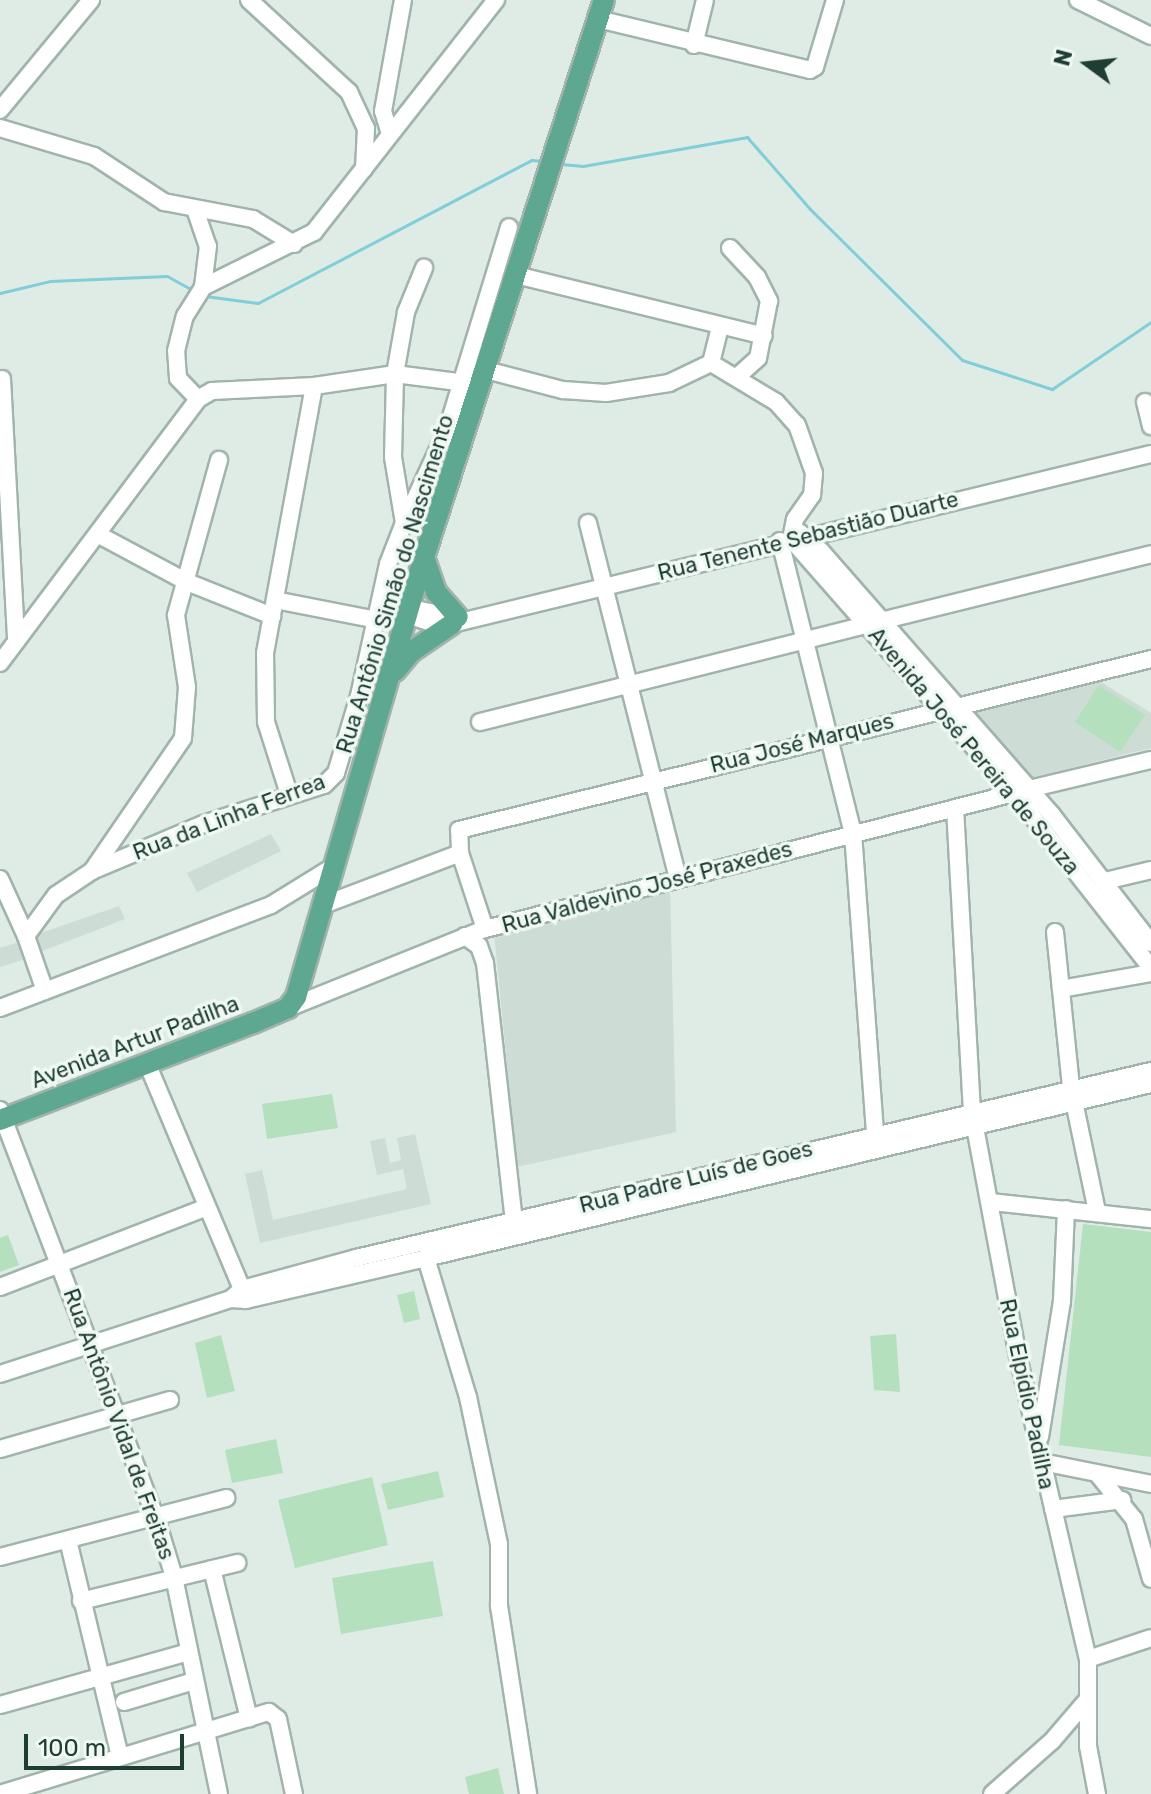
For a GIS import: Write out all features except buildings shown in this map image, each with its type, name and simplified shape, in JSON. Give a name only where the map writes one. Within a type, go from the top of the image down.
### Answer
[{"type":"main road","name":"Rua Antônio Simão do Nascimento","points":[[288,1008],[301,987],[326,904],[477,379],[516,275],[601,10]]},
{"type":"main road","points":[[390,678],[411,652],[459,620],[436,592],[424,557]]},
{"type":"main road","name":"Avenida Artur Padilha","points":[[1,1116],[288,1008]]},
{"type":"street","points":[[0,110],[91,0]]},
{"type":"street","points":[[249,0],[349,92],[366,128],[364,169]]},
{"type":"street","points":[[390,134],[383,111],[403,0]]},
{"type":"street","points":[[203,287],[314,232],[496,0]]},
{"type":"street","points":[[694,45],[705,0]]},
{"type":"street","points":[[601,10],[694,45],[810,70],[815,67],[835,0]]},
{"type":"street","points":[[1078,0],[1149,30]]},
{"type":"street","points":[[0,128],[94,156],[146,194],[196,212],[253,219],[294,244]]},
{"type":"street","points":[[196,212],[208,246],[203,287],[185,316],[176,351],[178,378],[205,395],[314,386],[395,374],[606,393],[669,383],[711,363]]},
{"type":"street","name":"Rua da Linha Ferrea","points":[[26,936],[56,895],[92,871],[289,794],[324,785],[336,773],[377,620],[388,564],[404,523],[477,379],[509,227]]},
{"type":"street","points":[[730,248],[764,289],[769,301],[764,336],[755,364],[737,377]]},
{"type":"street","points":[[404,523],[393,457],[395,374],[406,312],[424,268]]},
{"type":"street","points":[[516,275],[764,336]]},
{"type":"street","points":[[711,363],[720,326]]},
{"type":"street","points":[[711,363],[776,402],[805,442],[815,484],[792,536],[803,639],[853,833],[876,1142]]},
{"type":"street","points":[[2,379],[16,641]]},
{"type":"street","points":[[289,794],[265,712],[265,653],[314,386]]},
{"type":"street","points":[[0,663],[205,395]]},
{"type":"street","points":[[1145,402],[1151,426]]},
{"type":"street","name":"Rua Tenente Sebastião Duarte","points":[[407,615],[437,625],[606,587],[792,536],[1151,454]]},
{"type":"street","points":[[92,871],[183,738],[186,664],[176,622],[219,460]]},
{"type":"street","points":[[588,523],[678,878]]},
{"type":"street","points":[[99,535],[187,582],[273,608],[377,620]]},
{"type":"street","name":"Avenida José Pereira de Souza","points":[[792,536],[1105,881],[1151,943]]},
{"type":"street","points":[[480,722],[1151,554]]},
{"type":"street","points":[[14,602],[40,607]]},
{"type":"street","name":"Rua José Marques","points":[[460,853],[456,834],[651,779],[1151,659]]},
{"type":"street","name":"Rua Valdevino José Praxedes","points":[[288,1008],[485,929],[853,833],[1151,760]]},
{"type":"street","name":"Avenida José Pereira de Souza","points":[[1021,791],[1151,971]]},
{"type":"street","name":"Rua Elpídio Padilha","points":[[955,808],[974,1119],[1040,1454],[1088,1659],[1088,1746],[1097,1794]]},
{"type":"street","points":[[326,904],[460,853],[485,929]]},
{"type":"street","points":[[0,1008],[271,905],[337,864]]},
{"type":"street","points":[[1105,881],[1151,870]]},
{"type":"street","points":[[0,879],[26,936],[45,991]]},
{"type":"street","points":[[1055,932],[1071,1087],[1097,1211]]},
{"type":"street","points":[[465,936],[479,946],[485,963],[514,1229]]},
{"type":"street","points":[[1061,989],[1151,971]]},
{"type":"street","points":[[147,1063],[240,1296]]},
{"type":"street","name":"Rua Padre Luís de Goes","points":[[974,1119],[1071,1087],[1151,1071]]},
{"type":"street","name":"Rua Padre Luís de Goes","points":[[0,1374],[89,1341],[240,1296],[974,1119],[1076,1104],[1151,1084]]},
{"type":"street","name":"Rua Antônio Vidal de Freitas","points":[[1,1116],[61,1264],[156,1518],[174,1577],[219,1794]]},
{"type":"street","points":[[991,1202],[1151,1219]]},
{"type":"street","points":[[0,1287],[205,1208]]},
{"type":"street","points":[[1066,1209],[1062,1301],[1040,1454],[1099,1476],[1151,1484]]},
{"type":"street","name":"Rua Padre Luís de Goes","points":[[240,1296],[426,1258],[514,1229]]},
{"type":"street","points":[[426,1258],[468,1397],[499,1544],[499,1606],[528,1794]]},
{"type":"street","points":[[0,1449],[170,1400]]},
{"type":"street","points":[[1099,1476],[1122,1500],[1134,1519],[1151,1579]]},
{"type":"street","points":[[0,1557],[226,1498]]},
{"type":"street","points":[[1053,1509],[1122,1500]]},
{"type":"street","points":[[68,1540],[98,1675],[120,1756]]},
{"type":"street","points":[[81,1601],[237,1563]]},
{"type":"street","points":[[212,1569],[249,1718]]},
{"type":"street","points":[[1088,1659],[1151,1638]]},
{"type":"street","points":[[0,1705],[98,1675],[189,1652]]},
{"type":"street","points":[[124,1702],[194,1681]]},
{"type":"street","points":[[992,1794],[1052,1741],[1088,1699]]},
{"type":"street","points":[[0,1794],[269,1712],[278,1719],[294,1794]]},
{"type":"shaded area","points":[[1101,682],[1151,713],[1151,748],[1031,778],[971,712]]},
{"type":"shaded area","points":[[271,834],[281,851],[197,892],[187,873]]},
{"type":"shaded area","points":[[670,888],[676,1132],[517,1167],[494,932]]},
{"type":"shaded area","points":[[119,906],[125,919],[40,952],[35,935]]},
{"type":"shaded area","points":[[19,942],[25,959],[0,967],[0,948]]},
{"type":"shaded area","points":[[415,1134],[431,1204],[260,1243],[245,1174],[262,1170],[273,1220],[407,1189],[403,1169],[377,1175],[370,1141],[385,1138],[390,1163],[401,1160],[397,1138]]},
{"type":"green space","points":[[1099,685],[1145,715],[1120,752],[1075,722]]},
{"type":"green space","points":[[332,1094],[338,1128],[267,1139],[262,1104]]},
{"type":"green space","points":[[1083,1224],[1151,1232],[1151,1457],[1059,1445]]},
{"type":"green space","points":[[8,1235],[19,1265],[0,1272],[0,1238]]},
{"type":"green space","points":[[414,1291],[420,1319],[404,1323],[397,1295]]},
{"type":"green space","points":[[896,1334],[900,1392],[874,1390],[870,1336]]},
{"type":"green space","points":[[221,1335],[235,1391],[207,1398],[195,1343]]},
{"type":"green space","points":[[276,1439],[283,1473],[232,1483],[225,1450]]},
{"type":"green space","points":[[438,1471],[444,1497],[388,1510],[381,1484]]},
{"type":"green space","points":[[372,1477],[388,1545],[295,1568],[278,1500]]},
{"type":"green space","points":[[433,1561],[443,1616],[341,1634],[332,1578]]},
{"type":"green space","points":[[498,1768],[504,1794],[469,1794],[465,1777]]},
{"type":"waterway","points":[[561,164],[583,166],[747,137],[810,209],[962,360],[1052,389],[1151,322]]},
{"type":"waterway","points":[[205,296],[258,303],[532,160],[542,161]]},
{"type":"waterway","points":[[0,293],[50,281],[167,276],[192,290]]}]
